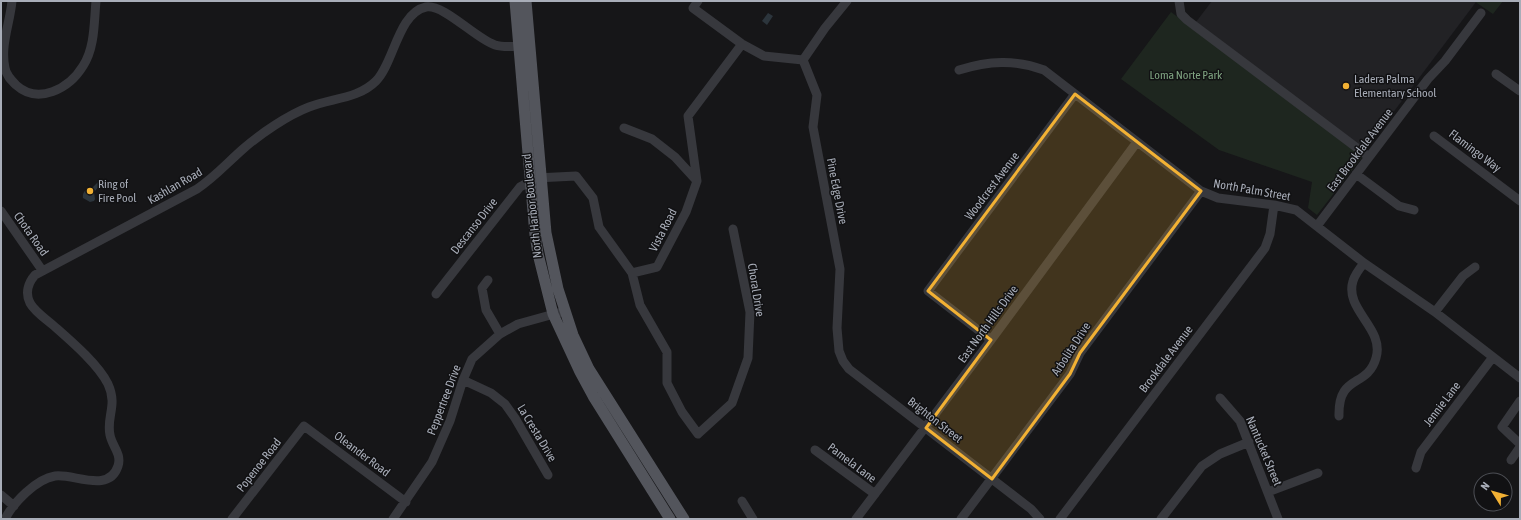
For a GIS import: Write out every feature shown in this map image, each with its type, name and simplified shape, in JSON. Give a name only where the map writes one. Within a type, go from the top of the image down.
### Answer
[{"type":"main road","name":"North Harbor Boulevard","points":[[515,1],[518,46],[536,179],[549,254],[565,311],[573,335],[600,388],[655,471],[684,519]]},
{"type":"main road","name":"North Harbor Boulevard","points":[[526,1],[530,46],[538,254],[553,314],[592,396],[670,519]]},
{"type":"street","points":[[12,1],[4,52],[6,73],[20,89],[30,93],[41,94],[53,92],[62,87],[79,72],[83,66],[91,49],[96,1]]},
{"type":"street","points":[[698,1],[693,8],[742,44],[764,56],[803,60],[825,28],[847,1]]},
{"type":"street","points":[[1179,1],[1181,14],[1187,20],[1369,157]]},
{"type":"street","name":"Kashlan Road","points":[[5,519],[14,506],[36,486],[49,478],[58,476],[86,481],[102,480],[114,472],[119,461],[117,451],[110,435],[109,425],[113,405],[108,384],[97,368],[69,339],[36,311],[30,304],[28,295],[29,285],[35,275],[197,189],[220,172],[247,145],[297,112],[316,104],[350,96],[370,86],[378,80],[385,70],[396,43],[408,22],[413,15],[422,9],[431,7],[440,10],[491,43],[501,46],[530,46]]},
{"type":"street","name":"East Brookdale Avenue","points":[[1317,226],[1428,79],[1445,61],[1481,13]]},
{"type":"street","name":"Vista Road","points":[[632,273],[657,267],[686,212],[697,181],[688,116],[742,44]]},
{"type":"street","name":"Pine Edge Drive","points":[[803,60],[817,94],[813,127],[840,269],[838,328]]},
{"type":"street","name":"North Palm Street","points":[[959,70],[972,66],[1001,62],[1020,64],[1044,70],[1201,192],[1218,198],[1274,205],[1296,210],[1364,263],[1435,312],[1520,378]]},
{"type":"street","points":[[1496,74],[1520,91]]},
{"type":"street","name":"Woodcrest Avenue","points":[[991,340],[928,292],[1075,94]]},
{"type":"street","points":[[624,128],[652,139],[675,157],[697,181]]},
{"type":"street","name":"Flamingo Way","points":[[1434,136],[1520,201]]},
{"type":"street","name":"East North Hills Drive","points":[[856,519],[926,428],[1137,142]]},
{"type":"street","points":[[1356,174],[1399,206],[1414,210]]},
{"type":"street","points":[[536,179],[576,176],[593,198],[599,227],[632,273]]},
{"type":"street","name":"Descanso Drive","points":[[436,294],[520,187],[536,179]]},
{"type":"street","name":"Arbolita Drive","points":[[961,519],[1070,374],[1080,353],[1201,192]]},
{"type":"street","name":"Brookdale Avenue","points":[[1060,519],[1265,248],[1270,234],[1274,205]]},
{"type":"street","name":"Chota Road","points":[[1,211],[42,270]]},
{"type":"street","name":"Choral Drive","points":[[632,273],[640,305],[667,352],[667,383],[682,412],[698,434],[732,403],[748,358],[750,312],[733,229]]},
{"type":"street","points":[[1339,416],[1339,404],[1345,388],[1364,377],[1372,368],[1377,357],[1378,348],[1376,336],[1361,314],[1352,292],[1353,281],[1364,263]]},
{"type":"street","points":[[1435,312],[1463,276],[1475,267]]},
{"type":"street","points":[[488,280],[482,288],[486,310],[500,334]]},
{"type":"street","name":"Peppertree Drive","points":[[393,519],[432,462],[450,421],[463,380],[472,359],[500,334],[518,324],[565,311]]},
{"type":"street","name":"Brighton Street","points":[[838,328],[839,351],[843,361],[849,369],[992,479],[1040,519]]},
{"type":"street","name":"Jennie Lane","points":[[1416,468],[1421,452],[1493,357]]},
{"type":"street","name":"La Cresta Drive","points":[[463,380],[490,393],[505,404],[515,418],[548,476]]},
{"type":"street","name":"Nantucket Street","points":[[1220,398],[1240,421],[1278,519]]},
{"type":"street","points":[[1511,460],[1520,446],[1502,427],[1520,401]]},
{"type":"street","name":"Oleander Road","points":[[304,426],[406,502]]},
{"type":"street","name":"Popenoe Road","points":[[232,519],[304,426]]},
{"type":"street","points":[[1161,519],[1202,466],[1220,454],[1249,442]]},
{"type":"street","name":"Pamela Lane","points":[[815,450],[875,494]]},
{"type":"street","points":[[1268,492],[1318,473]]},
{"type":"street","points":[[1,495],[14,506]]},
{"type":"street","points":[[742,501],[753,519]]},
{"type":"highlighted area","points":[[1075,94],[1201,191],[1080,353],[1070,374],[992,479],[926,428],[991,340],[928,291]]},
{"type":"shaded area","name":"Ladera Palma Elementary School","points":[[1212,1],[1476,2],[1365,150],[1196,22]]},
{"type":"shaded area","points":[[768,13],[773,16],[767,25],[762,21]]},
{"type":"shaded area","name":"Ring of Fire Pool","points":[[100,180],[102,183],[94,192],[94,201],[90,202],[83,198],[85,191],[91,189]]},
{"type":"green space","points":[[1474,1],[1503,1],[1493,14]]},
{"type":"green space","name":"Loma Norte Park","points":[[1171,12],[1363,156],[1317,215],[1308,208],[1312,182],[1219,150],[1121,79]]},
{"type":"place","name":"Ladera Palma Elementary School","points":[[1346,86]]},
{"type":"place","name":"Ring of Fire Pool","points":[[90,191]]}]
